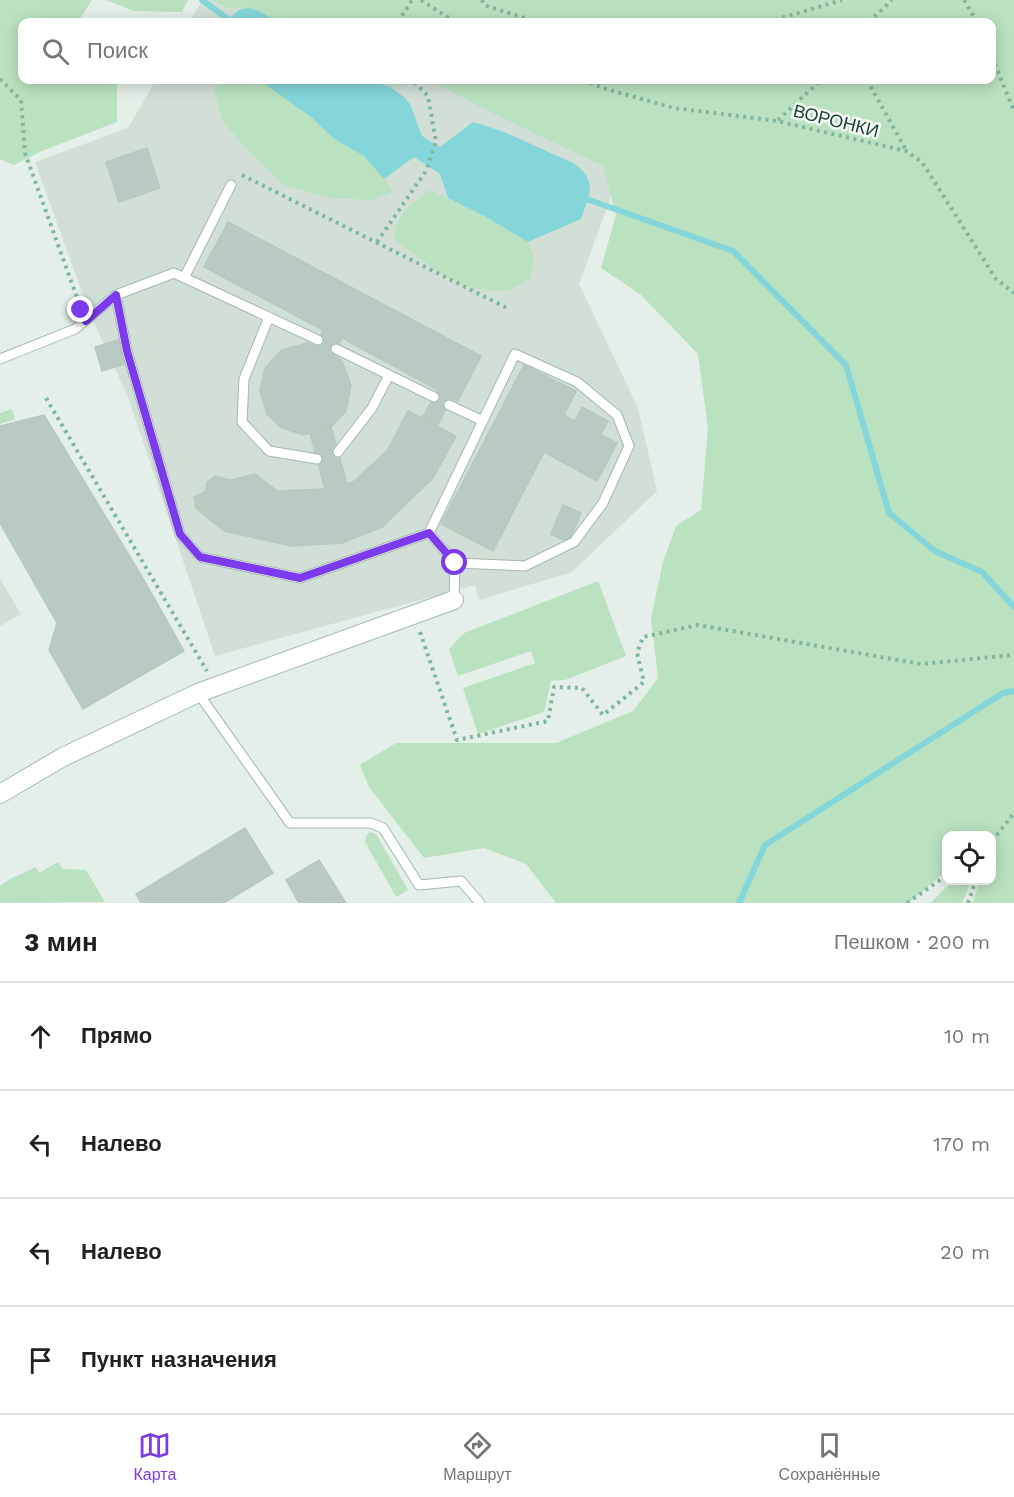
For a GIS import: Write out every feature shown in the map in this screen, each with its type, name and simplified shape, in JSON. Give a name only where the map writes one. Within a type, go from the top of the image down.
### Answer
[{"type":"street","points":[[0,794],[63,757],[198,693],[454,600]]},
{"type":"lane","points":[[184,278],[231,185]]},
{"type":"lane","points":[[0,359],[75,329],[116,295],[174,273],[318,340]]},
{"type":"lane","points":[[116,295],[127,351],[180,534],[200,557],[300,578],[429,533],[515,354],[577,382],[617,415],[629,446],[603,503],[574,542],[525,566],[455,563]]},
{"type":"lane","points":[[269,317],[244,379],[242,422],[269,451],[316,459]]},
{"type":"lane","points":[[336,350],[434,397]]},
{"type":"lane","points":[[338,452],[372,408],[389,375]]},
{"type":"lane","points":[[449,405],[483,421]]},
{"type":"lane","points":[[429,533],[455,563],[454,600]]},
{"type":"lane","points":[[198,693],[290,824],[370,823],[376,825],[382,828],[419,885],[461,881],[480,903]]},
{"type":"path","points":[[401,18],[412,0]]},
{"type":"path","points":[[421,0],[449,18]]},
{"type":"path","points":[[482,0],[484,5],[525,18]]},
{"type":"path","points":[[781,18],[842,0]]},
{"type":"path","points":[[872,18],[892,0]]},
{"type":"path","points":[[964,0],[975,18]]},
{"type":"path","points":[[996,67],[1014,111]]},
{"type":"path","points":[[0,79],[21,100],[25,153],[86,321]]},
{"type":"path","points":[[377,242],[426,171],[436,142],[428,96],[416,84]]},
{"type":"path","name":"ВОРОНКИ","points":[[593,84],[674,108],[777,121],[906,151],[922,162],[996,279],[1014,293]]},
{"type":"path","points":[[777,121],[817,84]]},
{"type":"path","points":[[869,84],[906,151]]},
{"type":"path","points":[[231,185],[236,172],[507,308]]},
{"type":"path","points":[[46,398],[216,686]]},
{"type":"path","points":[[414,614],[457,740],[548,722],[554,687],[582,688],[603,715],[644,682],[637,653],[643,638],[698,625],[921,664],[1014,655]]},
{"type":"path","points":[[996,836],[1014,813]]},
{"type":"path","points":[[907,903],[942,879]]},
{"type":"path","points":[[968,903],[974,885]]},
{"type":"shaded area","points":[[203,0],[271,0],[300,18],[192,18]]},
{"type":"shaded area","points":[[154,84],[464,84],[625,159],[579,284],[638,408],[657,491],[572,572],[479,600],[475,585],[215,656],[128,397],[89,312],[35,162],[128,128]]},
{"type":"shaded area","points":[[0,579],[21,614],[0,626]]},
{"type":"green space","points":[[0,0],[92,0],[81,18],[18,18],[18,84],[117,84],[117,122],[42,151],[14,165],[0,159]]},
{"type":"green space","points":[[106,0],[188,0],[182,12],[134,11]]},
{"type":"green space","points":[[212,0],[1014,0],[1014,903],[972,903],[979,885],[996,885],[996,831],[942,831],[942,874],[909,903],[556,903],[526,864],[484,848],[424,858],[369,787],[360,765],[396,743],[556,743],[633,711],[658,678],[651,618],[663,562],[676,526],[701,510],[708,428],[698,354],[641,295],[601,268],[616,215],[603,166],[478,106],[448,89],[430,84],[996,84],[996,18],[271,18],[249,8],[225,7]]},
{"type":"green space","points":[[219,84],[265,84],[311,117],[334,139],[364,156],[393,192],[372,200],[330,198],[284,185],[242,145],[222,119],[214,90]]},
{"type":"green space","points":[[382,84],[410,84],[390,87]]},
{"type":"green space","points":[[430,190],[486,217],[528,242],[534,258],[531,278],[506,290],[490,291],[475,288],[446,276],[394,239],[397,224],[405,211]]},
{"type":"green space","points":[[12,409],[15,419],[0,424],[0,413]]},
{"type":"green space","points":[[598,581],[626,656],[565,680],[551,681],[544,712],[478,734],[463,688],[535,663],[531,651],[458,676],[449,649],[464,633]]},
{"type":"green space","points":[[370,832],[376,834],[408,890],[396,897],[365,842]]},
{"type":"green space","points":[[58,862],[63,869],[86,870],[105,902],[0,903],[0,886],[36,867],[39,873]]},
{"type":"green space","points":[[949,885],[969,885],[962,903],[930,903]]},
{"type":"water","points":[[249,8],[271,18],[230,18],[240,9]]},
{"type":"water","points":[[265,84],[382,84],[404,97],[411,106],[422,136],[440,147],[473,122],[502,131],[573,163],[589,182],[589,195],[581,219],[528,242],[448,198],[440,174],[414,157],[384,179],[364,156],[334,139],[311,117]]},
{"type":"building","points":[[147,148],[160,188],[119,202],[106,162]]},
{"type":"building","points":[[228,222],[481,356],[458,401],[452,398],[437,426],[422,418],[438,390],[342,338],[334,355],[342,361],[351,385],[346,411],[331,427],[303,435],[280,427],[267,414],[260,391],[265,368],[282,350],[307,343],[316,346],[323,330],[204,267]]},
{"type":"building","points":[[118,340],[125,364],[102,371],[95,347]]},
{"type":"building","points":[[524,365],[576,391],[564,415],[575,421],[582,407],[608,421],[601,435],[617,443],[597,481],[544,452],[493,551],[441,524]]},
{"type":"building","points":[[408,411],[456,436],[433,478],[382,527],[342,543],[292,546],[224,531],[196,508],[194,497],[205,492],[207,482],[216,476],[230,480],[255,474],[277,491],[325,489],[310,433],[331,427],[347,484],[353,482],[387,451]]},
{"type":"building","points":[[44,415],[184,651],[83,709],[49,650],[57,623],[0,523],[0,426]]},
{"type":"building","points":[[563,505],[581,513],[569,542],[551,534]]},
{"type":"building","points":[[245,828],[273,873],[224,903],[141,903],[136,894]]},
{"type":"building","points":[[319,860],[346,903],[299,903],[286,880]]},
{"type":"waterway","points":[[202,0],[227,18]]},
{"type":"waterway","points":[[581,197],[733,251],[846,365],[889,513],[935,551],[982,572],[1014,607]]},
{"type":"waterway","points":[[739,903],[765,845],[1003,693],[1014,691]]},
{"type":"route","points":[[81,310],[86,321],[116,295],[127,351],[180,534],[200,557],[300,578],[429,533],[455,563]]}]
